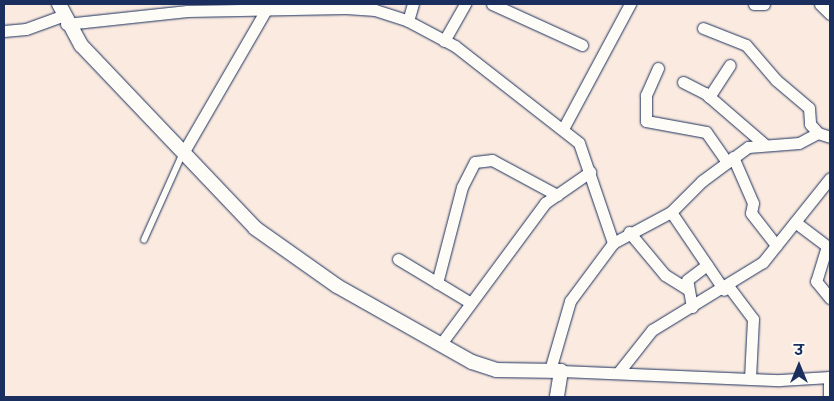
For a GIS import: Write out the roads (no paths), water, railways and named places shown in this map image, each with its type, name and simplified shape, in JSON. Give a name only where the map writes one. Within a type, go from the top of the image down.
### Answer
[{"type":"street","points":[[408,21],[413,4]]},
{"type":"street","points":[[444,41],[465,4]]},
{"type":"street","points":[[492,4],[582,45]]},
{"type":"street","points":[[564,127],[630,4]]},
{"type":"street","points":[[754,4],[764,4]]},
{"type":"street","points":[[820,4],[830,14]]},
{"type":"street","points":[[4,31],[26,29],[62,14],[186,7],[266,10],[346,6],[375,10],[408,21],[444,41],[564,127],[584,149],[613,242]]},
{"type":"street","points":[[182,153],[266,10]]},
{"type":"street","points":[[62,14],[182,153],[255,228],[337,286],[440,345],[488,368],[750,379],[830,377],[829,397]]},
{"type":"street","points":[[702,28],[746,45],[776,80],[809,108],[810,124],[818,133],[830,137]]},
{"type":"street","points":[[709,97],[730,65]]},
{"type":"street","points":[[658,68],[646,95],[646,121],[706,132],[730,159],[753,203],[751,214],[776,245]]},
{"type":"street","points":[[683,82],[709,97],[764,144]]},
{"type":"street","points":[[557,397],[555,370],[570,301],[613,242],[629,232],[671,212],[730,159],[764,144],[799,143],[818,133]]},
{"type":"street","points":[[437,282],[462,187],[475,162],[492,160],[557,195]]},
{"type":"street","points":[[440,345],[546,203],[590,172]]},
{"type":"street","points":[[618,373],[640,340],[726,288],[763,262],[830,178]]},
{"type":"street","points":[[671,212],[706,265],[753,319],[750,379]]},
{"type":"street","points":[[795,222],[829,245],[816,281],[830,298]]},
{"type":"street","points":[[629,232],[665,275],[687,289]]},
{"type":"street","points":[[398,259],[471,303]]},
{"type":"street","points":[[692,307],[687,289],[691,274],[706,265]]},
{"type":"lane","points":[[144,240],[182,153]]}]
